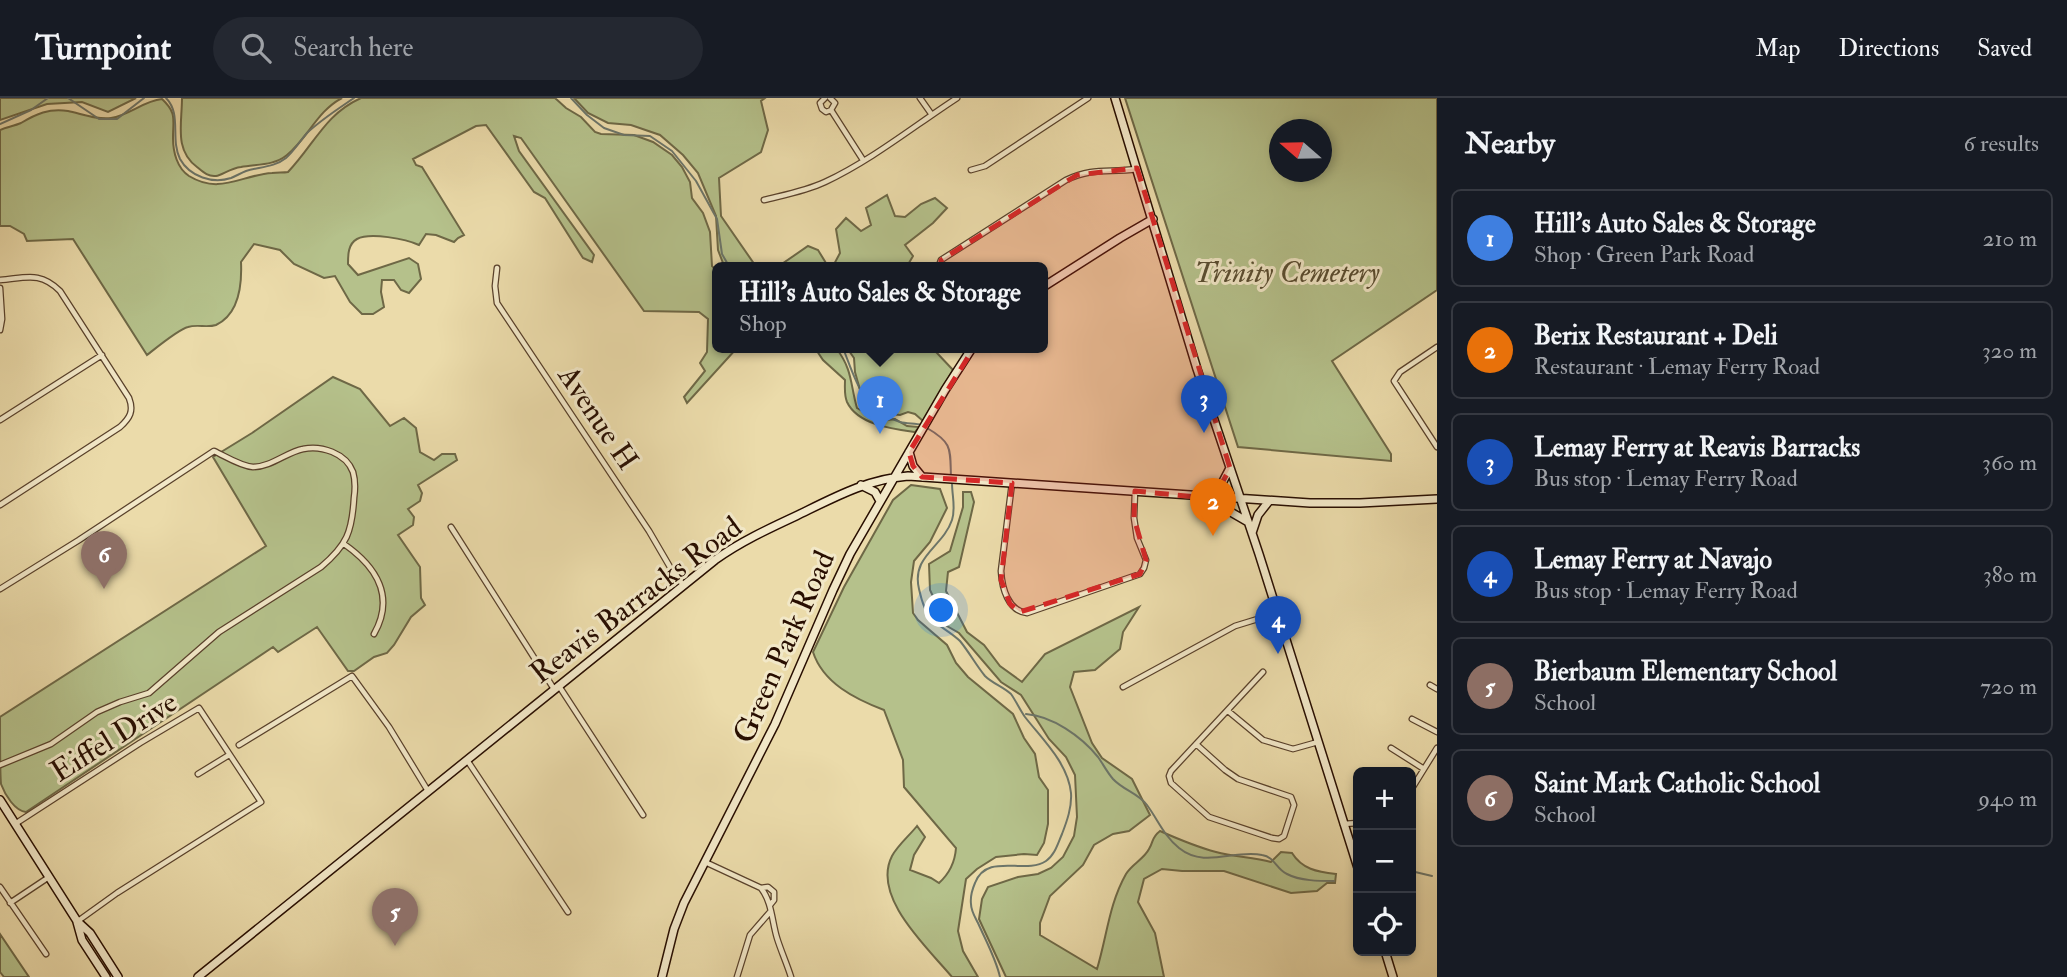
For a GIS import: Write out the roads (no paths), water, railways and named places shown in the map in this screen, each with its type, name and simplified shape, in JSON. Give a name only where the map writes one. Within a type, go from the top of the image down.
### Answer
[{"type":"main road","points":[[1115,98],[1197,369],[1353,853]]},
{"type":"main road","points":[[1048,284],[1153,219]]},
{"type":"main road","name":"Green Park Road","points":[[662,977],[679,915],[783,708],[841,571],[927,420],[969,353]]},
{"type":"main road","points":[[909,452],[913,466],[924,477]]},
{"type":"main road","points":[[1230,468],[1219,489],[1206,498],[1248,523]]},
{"type":"main road","name":"Reavis Barracks Road","points":[[197,977],[715,561],[740,544],[861,485],[895,477],[924,477],[1241,500],[1333,503],[1437,499]]},
{"type":"main road","points":[[861,485],[875,492],[880,502]]},
{"type":"main road","points":[[1252,534],[1258,514],[1269,501]]},
{"type":"main road","points":[[0,800],[77,921],[90,933],[118,977]]},
{"type":"main road","points":[[77,921],[82,940],[106,977]]},
{"type":"main road","points":[[1387,956],[1393,977]]},
{"type":"street","points":[[825,98],[820,103],[826,112],[831,110],[835,103],[830,98]]},
{"type":"street","points":[[920,98],[932,115]]},
{"type":"street","points":[[764,200],[801,191],[826,181],[957,98]]},
{"type":"street","points":[[971,170],[985,166],[1088,98]]},
{"type":"street","points":[[831,110],[863,160]]},
{"type":"street","points":[[940,262],[1077,174],[1097,170],[1137,169]]},
{"type":"street","name":"Avenue H","points":[[497,268],[497,303],[683,586]]},
{"type":"street","points":[[0,279],[39,277],[48,280],[60,291],[132,404],[131,414],[120,427],[0,505]]},
{"type":"street","points":[[0,288],[0,330]]},
{"type":"street","points":[[1437,347],[1400,372],[1394,381],[1437,447]]},
{"type":"street","points":[[0,420],[102,355]]},
{"type":"street","points":[[0,589],[214,451],[254,467],[276,461],[302,449],[322,447],[341,457],[352,471],[355,494],[352,520],[344,544],[321,568],[219,632],[149,693],[97,712],[51,744],[0,765]]},
{"type":"street","points":[[1013,483],[1001,580],[1010,604],[1020,612],[1027,612],[1140,573],[1146,560],[1137,538],[1134,518],[1135,491]]},
{"type":"street","points":[[451,527],[643,815]]},
{"type":"street","points":[[344,544],[358,553],[382,589],[382,621],[374,634]]},
{"type":"street","points":[[1123,687],[1235,626],[1277,613]]},
{"type":"street","points":[[1196,744],[1225,771],[1238,779],[1291,797],[1294,805],[1284,836],[1279,839],[1209,817],[1171,783],[1169,776],[1171,771],[1196,744],[1228,711],[1263,672]]},
{"type":"street","points":[[239,744],[352,676],[389,727],[428,791]]},
{"type":"street","points":[[1430,685],[1437,689]]},
{"type":"street","name":"Eiffel Drive","points":[[15,824],[199,708],[229,755]]},
{"type":"street","points":[[1228,711],[1254,734],[1273,744],[1293,749],[1318,742]]},
{"type":"street","points":[[1412,719],[1437,732]]},
{"type":"street","points":[[1391,748],[1424,769]]},
{"type":"street","points":[[1416,782],[1437,748]]},
{"type":"street","points":[[77,921],[261,802],[229,755],[198,774]]},
{"type":"street","points":[[467,760],[568,912]]},
{"type":"street","points":[[1343,824],[1353,823]]},
{"type":"street","points":[[705,862],[761,888],[766,895],[777,939],[791,977]]},
{"type":"street","points":[[10,903],[49,877]]},
{"type":"street","points":[[0,887],[46,954]]},
{"type":"street","points":[[737,977],[750,935],[770,908]]},
{"type":"waterway","points":[[0,124],[31,110],[48,98]]},
{"type":"waterway","points":[[68,98],[99,119],[117,119],[144,98]]},
{"type":"waterway","points":[[166,98],[174,111],[180,159],[196,175],[217,180],[282,161],[307,133],[354,98]]},
{"type":"waterway","points":[[571,98],[604,128],[624,135],[650,136],[672,151],[696,181],[717,219],[722,254],[727,262]]},
{"type":"waterway","points":[[845,353],[862,393],[877,410],[900,422],[922,425]]},
{"type":"waterway","points":[[927,428],[946,443],[951,478]]},
{"type":"waterway","points":[[952,483],[952,520],[920,568],[918,578],[923,604],[934,621],[960,641],[985,676],[1011,694],[1060,762],[1071,793],[1066,824],[1056,849],[1046,861],[1037,865],[988,868],[974,886],[972,909],[1000,977]]},
{"type":"waterway","points":[[1026,714],[1056,723],[1083,742],[1098,757],[1113,779],[1143,801],[1169,838],[1189,854],[1209,858],[1241,854],[1262,855],[1270,858],[1283,872],[1292,876],[1334,881]]},
{"type":"waterway","points":[[1416,872],[1432,876]]},
{"type":"place","name":"Lemay Ferry at Reavis Barracks","points":[[1204,433]]},
{"type":"place","name":"Hill's Auto Sales & Storage","points":[[880,434]]},
{"type":"place","name":"Berix Restaurant + Deli","points":[[1213,536]]},
{"type":"place","name":"Saint Mark Catholic School","points":[[104,589]]},
{"type":"place","name":"Lemay Ferry at Navajo","points":[[1278,654]]},
{"type":"place","name":"Bierbaum Elementary School","points":[[395,946]]},
{"type":"park label","name":"Trinity Cemetery","points":[[1287,272]]}]
